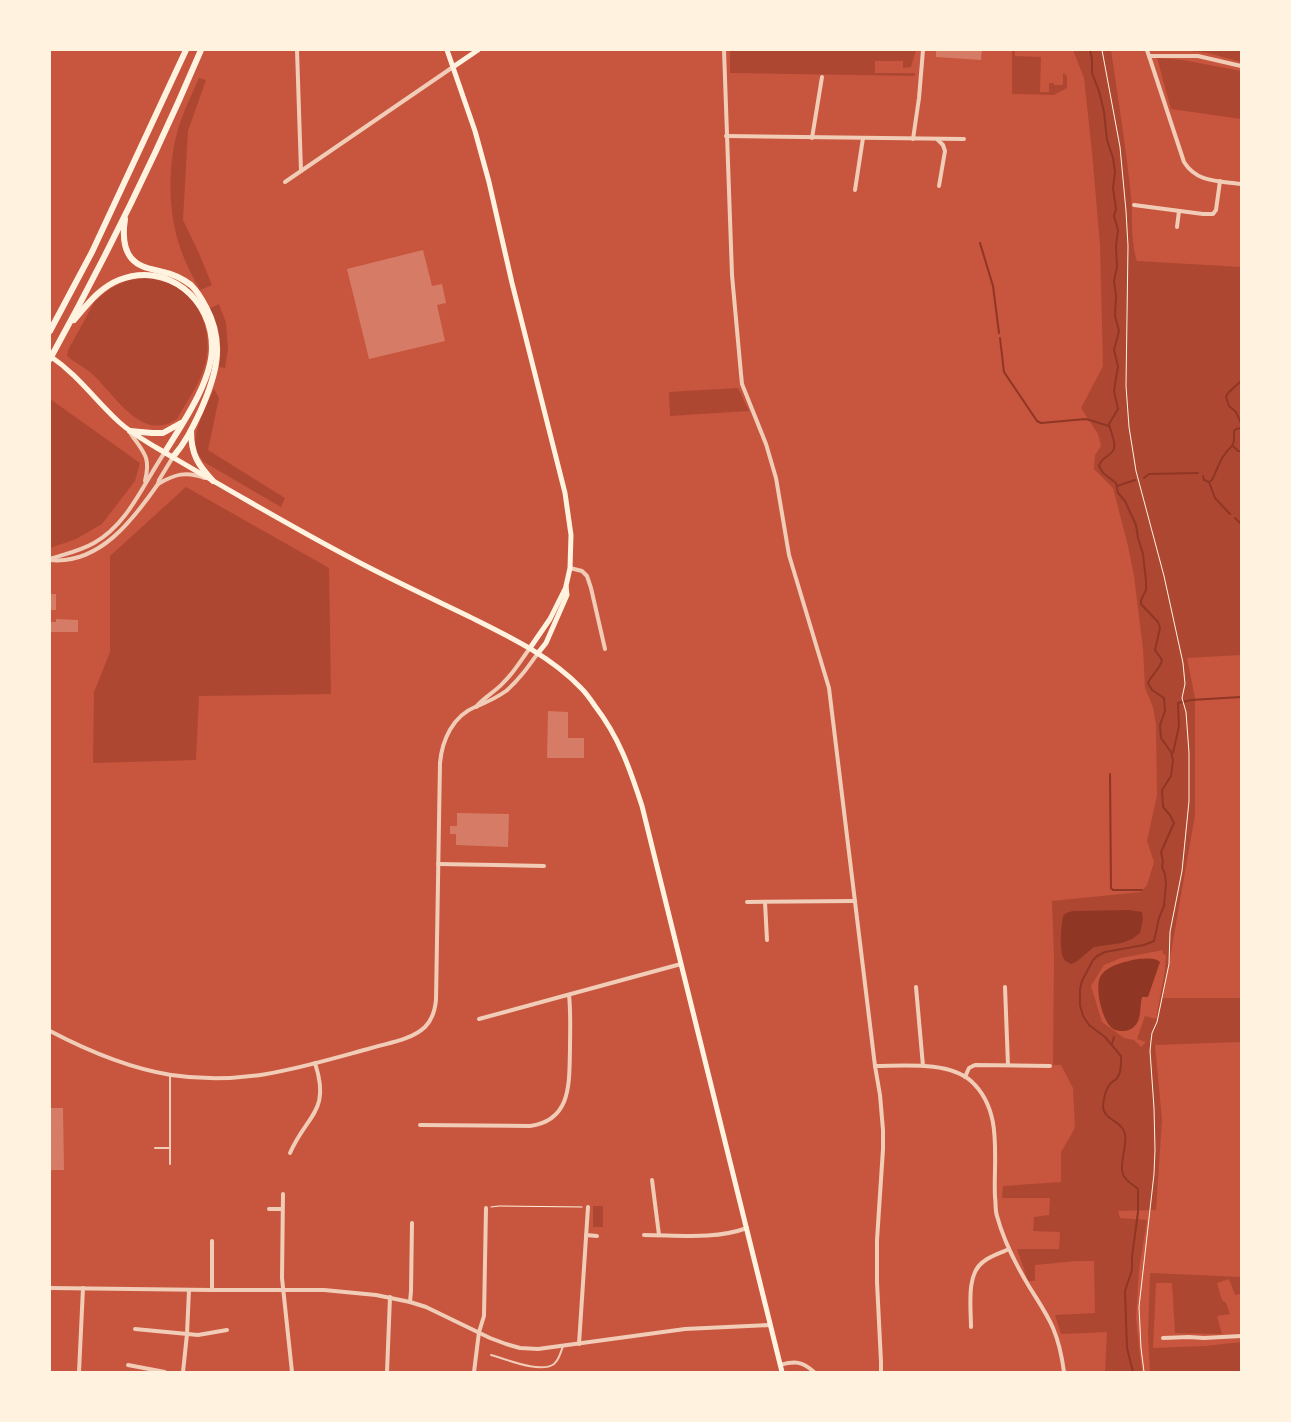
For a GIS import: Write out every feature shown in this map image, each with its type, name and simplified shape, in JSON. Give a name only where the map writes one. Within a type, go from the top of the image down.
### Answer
[{"type":"highway","points":[[50,331],[92,252],[186,50]]},
{"type":"highway","points":[[50,358],[126,211],[201,50]]},
{"type":"highway","points":[[126,211],[124,236],[126,249],[132,259],[140,265],[178,277],[191,286],[200,297],[214,325],[218,347],[216,368],[211,385],[186,441],[173,457]]},
{"type":"highway","points":[[66,329],[93,298],[105,288],[128,277],[157,276],[171,281],[187,290],[193,296],[205,316],[210,331],[212,348],[209,366],[206,378],[165,452]]},
{"type":"highway","points":[[130,431],[163,433],[182,422]]},
{"type":"highway","points":[[191,430],[192,446],[196,458],[213,481]]},
{"type":"main road","points":[[446,50],[475,131],[489,182],[512,283],[528,340],[565,493],[571,534],[570,568],[566,586],[550,619],[530,648]]},
{"type":"main road","points":[[453,67],[478,50]]},
{"type":"main road","points":[[50,358],[64,366],[130,431],[173,457],[284,522],[538,653],[582,688],[610,726],[630,769],[642,806],[782,1372]]},
{"type":"main road","points":[[538,653],[546,643],[563,606],[567,596],[566,586]]},
{"type":"street","points":[[297,50],[301,171]]},
{"type":"street","points":[[724,50],[732,274],[742,384],[774,469],[789,555],[829,688],[880,1095],[883,1149],[876,1240],[881,1372]]},
{"type":"street","points":[[913,139],[923,50]]},
{"type":"street","points":[[1147,50],[1184,162],[1192,172],[1201,178],[1241,184]]},
{"type":"street","points":[[1149,56],[1198,56],[1241,66]]},
{"type":"street","points":[[284,182],[453,67]]},
{"type":"street","points":[[812,138],[822,77]]},
{"type":"street","points":[[726,136],[964,139]]},
{"type":"street","points":[[855,190],[863,138]]},
{"type":"street","points":[[936,139],[943,145],[945,151],[939,186]]},
{"type":"street","points":[[1134,205],[1213,214],[1216,210],[1220,181]]},
{"type":"street","points":[[1177,227],[1179,211]]},
{"type":"street","points":[[130,431],[148,459],[148,472],[144,486]]},
{"type":"street","points":[[50,560],[73,552],[102,537],[112,529],[125,515],[165,452]]},
{"type":"street","points":[[50,560],[72,559],[88,553],[116,535],[132,519],[158,484],[173,457]]},
{"type":"street","points":[[158,484],[173,476],[182,474],[200,476],[213,481]]},
{"type":"street","points":[[570,568],[582,571],[587,576],[605,648]]},
{"type":"street","points":[[476,707],[480,701],[504,682],[530,648]]},
{"type":"street","points":[[50,1031],[113,1060],[170,1075],[211,1079],[246,1077],[279,1072],[412,1036],[418,1032],[429,1022],[434,1013],[436,1000],[440,762],[442,746],[454,725],[466,713],[493,700],[511,686],[538,653]]},
{"type":"street","points":[[438,864],[544,866]]},
{"type":"street","points":[[747,902],[855,901]]},
{"type":"street","points":[[765,902],[767,940]]},
{"type":"street","points":[[479,1019],[681,964]]},
{"type":"street","points":[[916,987],[923,1066]]},
{"type":"street","points":[[1005,987],[1008,1065]]},
{"type":"street","points":[[420,1125],[530,1126],[546,1122],[554,1116],[562,1106],[569,1088],[571,1015],[569,995]]},
{"type":"street","points":[[290,1153],[318,1108],[321,1083],[315,1063]]},
{"type":"street","points":[[965,1077],[969,1068],[975,1065],[1050,1066]]},
{"type":"street","points":[[875,1066],[923,1066],[942,1069],[965,1077],[981,1093],[986,1101],[992,1117],[995,1134],[996,1214],[1009,1249],[1052,1325],[1064,1372]]},
{"type":"street","points":[[652,1180],[658,1235]]},
{"type":"street","points":[[283,1194],[282,1278],[292,1372]]},
{"type":"street","points":[[579,1344],[588,1207]]},
{"type":"street","points":[[474,1372],[479,1332],[484,1316],[486,1208]]},
{"type":"street","points":[[269,1209],[282,1209]]},
{"type":"street","points":[[410,1302],[412,1223]]},
{"type":"street","points":[[644,1235],[718,1235],[747,1228]]},
{"type":"street","points":[[586,1235],[596,1236]]},
{"type":"street","points":[[212,1241],[212,1290]]},
{"type":"street","points":[[971,1327],[972,1282],[976,1270],[983,1262],[1009,1249]]},
{"type":"street","points":[[50,1288],[342,1291],[390,1297],[426,1307],[506,1344],[520,1348],[538,1349],[685,1329],[770,1325]]},
{"type":"street","points":[[79,1372],[84,1288]]},
{"type":"street","points":[[183,1372],[189,1290]]},
{"type":"street","points":[[387,1372],[390,1297]]},
{"type":"street","points":[[135,1329],[198,1335],[227,1330]]},
{"type":"street","points":[[1163,1338],[1241,1336]]},
{"type":"street","points":[[780,1365],[799,1362],[805,1364],[814,1372]]},
{"type":"street","points":[[128,1365],[165,1372]]},
{"type":"lane","points":[[170,1075],[170,1164]]},
{"type":"lane","points":[[155,1148],[169,1148]]},
{"type":"lane","points":[[491,1355],[529,1366],[546,1367],[557,1361],[563,1346]]},
{"type":"path","points":[[1102,50],[1120,147],[1126,211],[1128,246],[1126,386],[1130,434],[1136,471],[1164,576],[1183,663],[1185,684],[1182,698],[1188,723],[1189,753],[1189,801],[1182,871],[1170,932],[1168,964],[1157,1022],[1152,1033],[1150,1051],[1155,1150],[1152,1194],[1138,1307],[1140,1348],[1144,1372]]},
{"type":"path","points":[[486,1208],[499,1206],[588,1207]]},
{"type":"shaded area","points":[[730,50],[916,50],[911,67],[903,68],[903,61],[875,61],[875,73],[915,73],[915,76],[730,73]]},
{"type":"shaded area","points":[[1012,50],[1015,50],[1015,56],[1041,57],[1040,92],[1049,92],[1049,83],[1063,85],[1063,73],[1067,77],[1067,88],[1054,95],[1012,94]]},
{"type":"shaded area","points":[[1073,50],[1111,50],[1127,159],[1133,237],[1137,261],[1241,267],[1241,655],[1187,658],[1195,698],[1195,815],[1163,998],[1241,998],[1241,1042],[1155,1045],[1162,1120],[1156,1210],[1118,1211],[1120,1218],[1147,1220],[1139,1270],[1136,1319],[1142,1372],[1105,1372],[1107,1332],[1061,1334],[1055,1315],[1095,1313],[1094,1261],[1035,1265],[1035,1281],[1028,1281],[1017,1249],[1059,1249],[1060,1232],[1033,1231],[1034,1217],[1049,1215],[1050,1198],[1002,1198],[1003,1186],[1061,1182],[1061,1152],[1075,1128],[1073,1088],[1061,1065],[1053,1065],[1054,957],[1052,901],[1141,892],[1147,885],[1154,862],[1147,841],[1157,795],[1156,725],[1153,707],[1145,688],[1143,649],[1134,576],[1113,488],[1094,469],[1095,455],[1101,446],[1098,434],[1081,408],[1103,366],[1100,245],[1084,78]],"holes":[[[1163,950],[1163,954],[1166,955],[1165,970],[1156,1019],[1145,1016],[1137,1039],[1146,1042],[1141,1047],[1134,1040],[1124,1038],[1102,1022],[1091,986],[1104,965],[1121,958]]]},
{"type":"shaded area","points":[[1181,50],[1241,50],[1241,62],[1208,53]]},
{"type":"shaded area","points":[[1157,58],[1183,60],[1241,71],[1241,119],[1171,109]]},
{"type":"shaded area","points":[[199,78],[206,80],[188,131],[183,220],[212,285],[200,290],[182,254],[174,227],[170,180],[177,134]]},
{"type":"shaded area","points":[[147,278],[160,280],[175,286],[187,294],[196,305],[202,317],[208,344],[207,358],[194,390],[177,419],[164,425],[151,425],[139,420],[128,412],[90,372],[67,356],[68,350],[95,301],[111,288],[128,280]]},
{"type":"shaded area","points":[[219,304],[226,323],[228,348],[225,368],[218,367],[209,309]]},
{"type":"shaded area","points":[[738,388],[749,411],[670,416],[669,392]]},
{"type":"shaded area","points":[[214,389],[219,398],[208,450],[285,498],[281,507],[204,462],[198,453],[195,445],[197,429]]},
{"type":"shaded area","points":[[50,399],[140,463],[135,481],[102,524],[76,539],[50,548]]},
{"type":"shaded area","points":[[186,487],[329,568],[331,694],[199,696],[196,760],[93,763],[94,692],[110,652],[110,556]]},
{"type":"shaded area","points":[[1129,910],[1142,912],[1143,919],[1140,933],[1122,943],[1094,947],[1071,964],[1065,960],[1061,950],[1061,938],[1063,916],[1066,913],[1073,911]]},
{"type":"shaded area","points":[[1138,959],[1153,959],[1160,962],[1148,997],[1142,997],[1137,1023],[1129,1030],[1113,1029],[1108,1024],[1102,1010],[1098,986],[1099,979],[1109,968]]},
{"type":"shaded area","points":[[593,1206],[603,1206],[603,1227],[593,1227]]},
{"type":"shaded area","points":[[1150,1273],[1241,1277],[1241,1299],[1240,1294],[1235,1295],[1229,1279],[1217,1283],[1222,1300],[1226,1303],[1230,1314],[1217,1316],[1222,1334],[1175,1333],[1172,1283],[1156,1283],[1153,1348],[1206,1346],[1241,1342],[1241,1372],[1150,1372],[1148,1334]]},
{"type":"building","points":[[936,50],[982,50],[981,60],[936,57]]},
{"type":"building","points":[[423,250],[432,286],[442,284],[446,303],[437,305],[445,341],[369,359],[347,269]]},
{"type":"building","points":[[50,594],[56,594],[56,610],[50,610]]},
{"type":"building","points":[[56,619],[78,620],[78,632],[50,632],[50,622],[56,622]]},
{"type":"building","points":[[548,711],[568,712],[568,738],[584,738],[584,758],[547,758]]},
{"type":"building","points":[[457,813],[509,814],[508,847],[456,845],[456,834],[450,834],[450,826],[457,826]]},
{"type":"building","points":[[50,1108],[63,1108],[64,1170],[52,1170],[50,1172]]},
{"type":"waterway","points":[[1090,50],[1092,73],[1099,91],[1104,112],[1107,140],[1113,158],[1115,172],[1113,188],[1116,209],[1114,216],[1118,230],[1116,246],[1117,267],[1114,281],[1116,296],[1115,316],[1119,331],[1114,350],[1118,366],[1114,391],[1118,409],[1109,424],[1114,442],[1113,451],[1102,460],[1099,466],[1103,473],[1116,483],[1118,493],[1125,501],[1136,525],[1143,554],[1146,581],[1146,590],[1141,604],[1158,622],[1160,628],[1155,650],[1162,660],[1148,683],[1152,690],[1164,698],[1165,711],[1160,725],[1161,738],[1171,752],[1173,760],[1171,776],[1162,790],[1163,807],[1174,823],[1161,852],[1166,884],[1164,906],[1159,918],[1154,941],[1144,945],[1105,952],[1097,956],[1082,981],[1080,989],[1080,1005],[1083,1016],[1089,1025],[1105,1037],[1121,1056],[1120,1073],[1117,1079],[1108,1087],[1103,1105],[1106,1114],[1123,1129],[1125,1134],[1122,1164],[1123,1175],[1138,1189],[1138,1212],[1132,1270],[1125,1291],[1127,1348],[1133,1372]]},
{"type":"waterway","points":[[980,243],[993,286],[999,333]]},
{"type":"waterway","points":[[1000,338],[1004,372],[1037,421],[1041,423],[1086,419],[1109,426]]},
{"type":"waterway","points":[[1241,381],[1226,397],[1229,406],[1236,412],[1241,423]]},
{"type":"waterway","points":[[1232,446],[1234,431],[1241,428]]},
{"type":"waterway","points":[[1203,476],[1204,480],[1209,482],[1212,480],[1222,458],[1232,446]]},
{"type":"waterway","points":[[1233,446],[1238,451],[1241,451]]},
{"type":"waterway","points":[[1144,478],[1149,474],[1198,473]]},
{"type":"waterway","points":[[1117,486],[1135,480]]},
{"type":"waterway","points":[[1209,482],[1215,498],[1230,514]]},
{"type":"waterway","points":[[1235,518],[1241,524]]},
{"type":"waterway","points":[[1173,753],[1179,726],[1178,703],[1191,700],[1241,697]]},
{"type":"waterway","points":[[1110,774],[1111,888],[1113,890],[1142,890]]},
{"type":"waterway","points":[[1112,1044],[1114,1037]]}]
